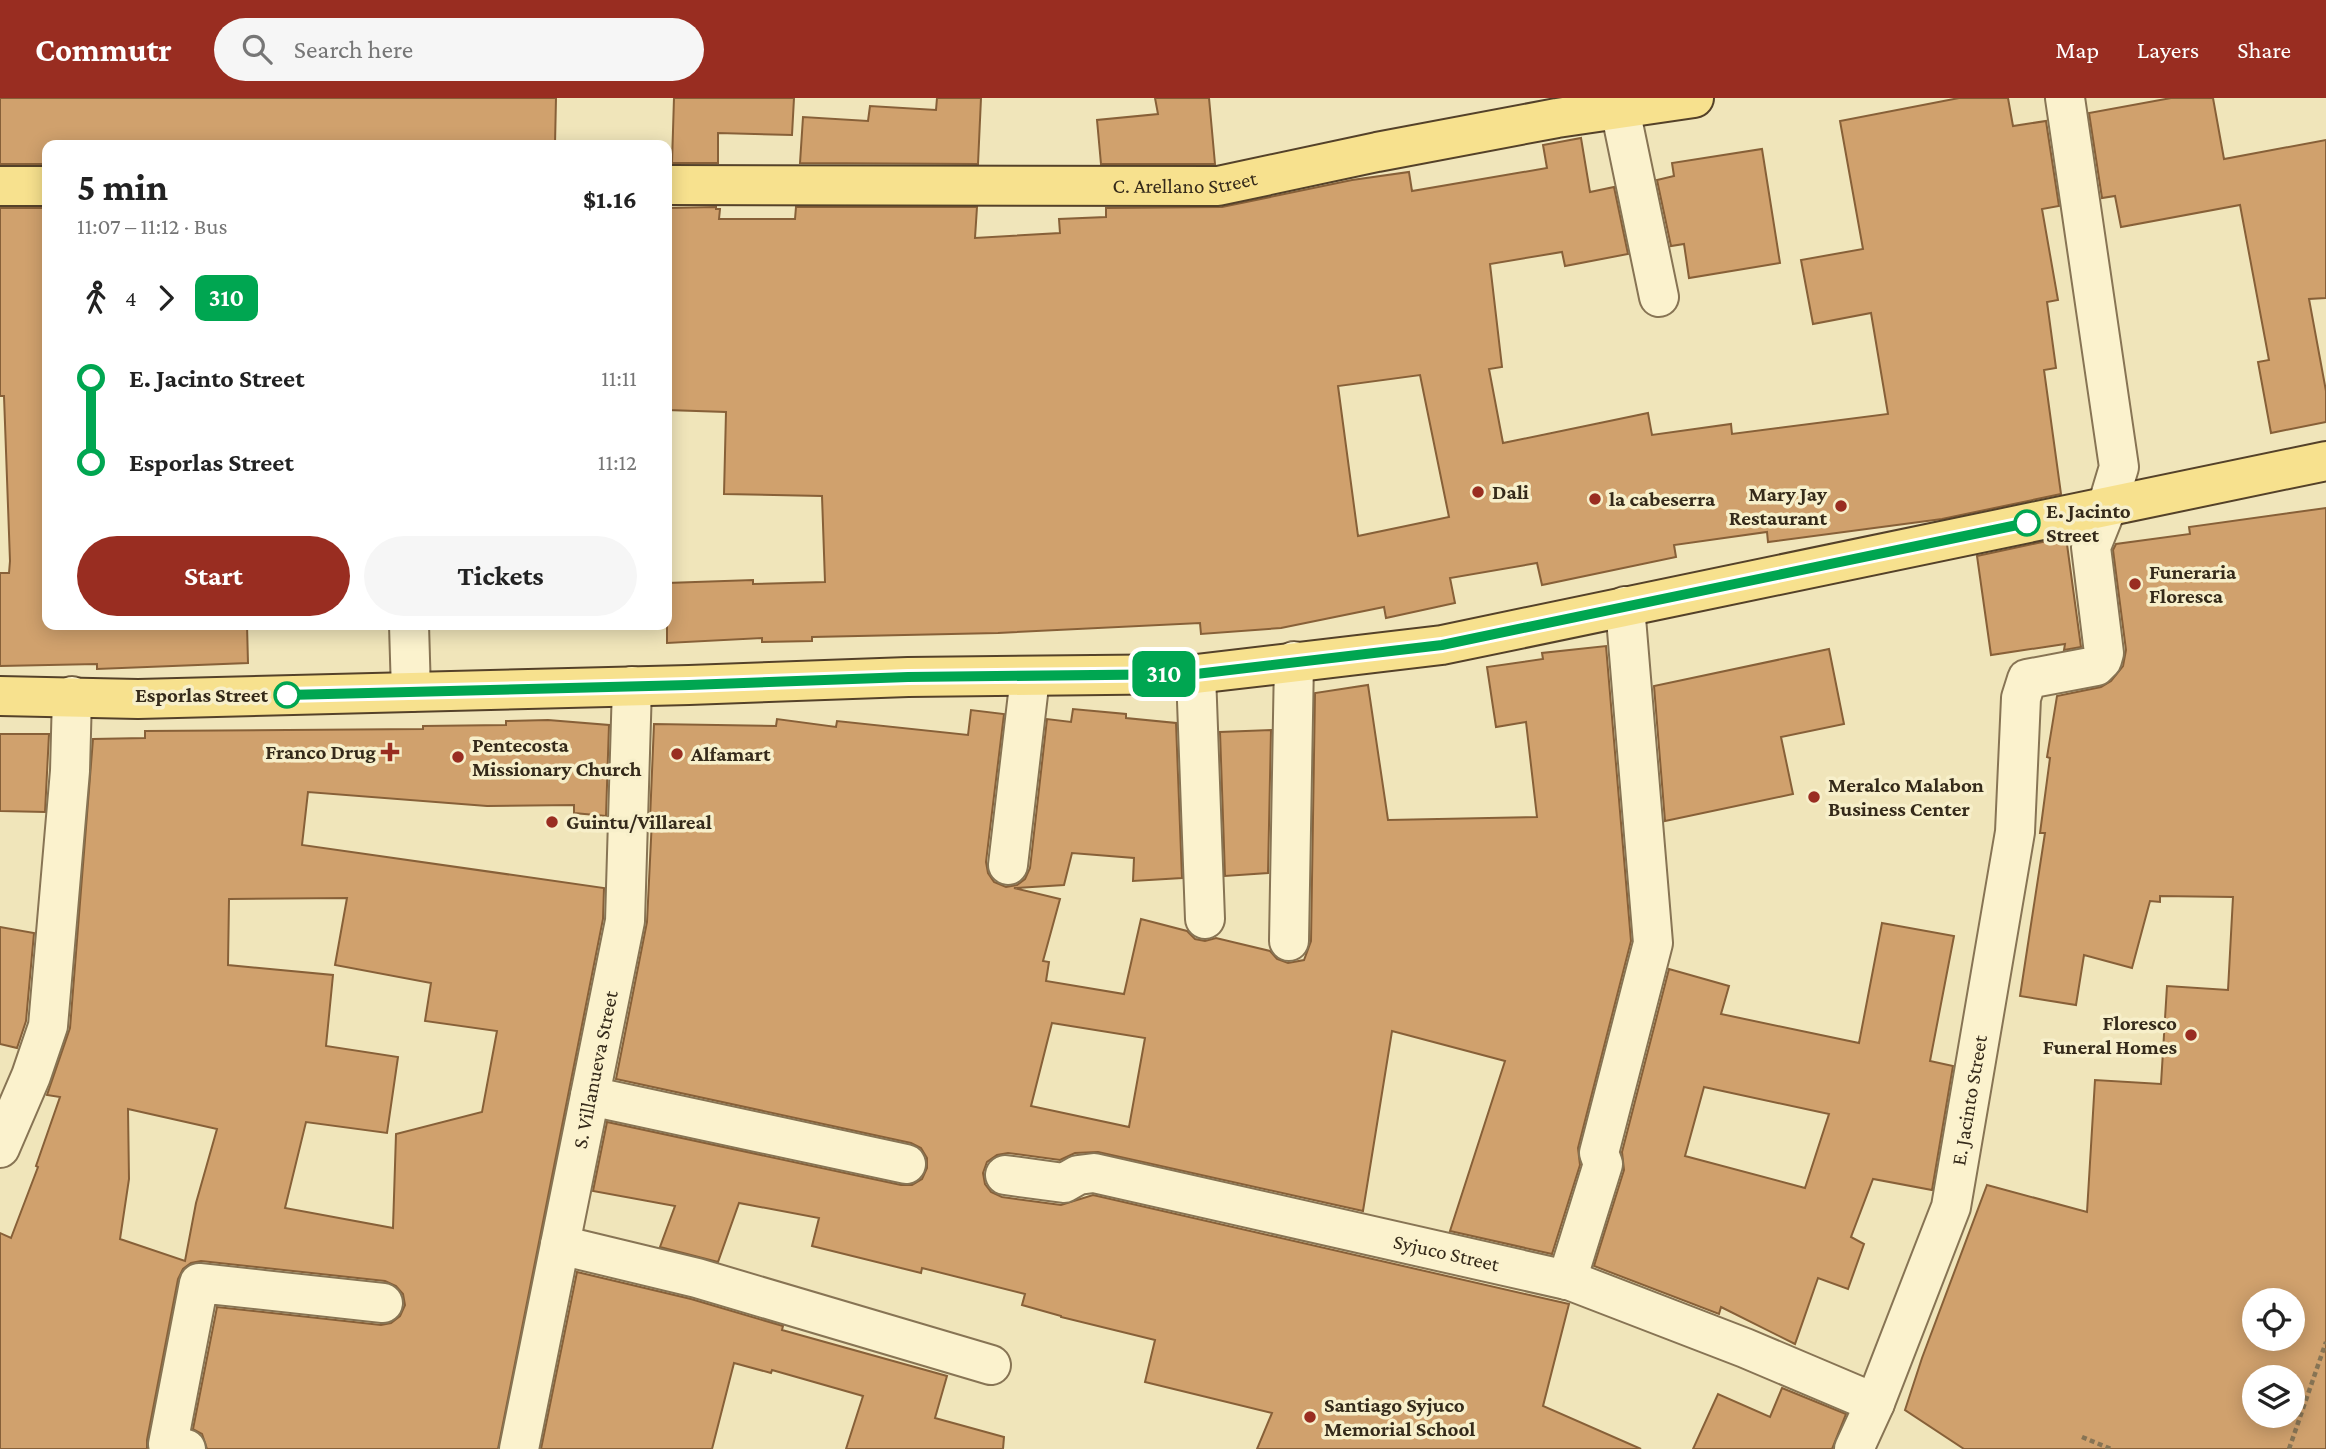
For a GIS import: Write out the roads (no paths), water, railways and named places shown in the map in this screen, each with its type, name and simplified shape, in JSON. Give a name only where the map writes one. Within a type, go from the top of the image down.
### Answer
[{"type":"main road","name":"C. Arellano Street","points":[[672,185],[1218,186],[1557,118],[1694,98]]},
{"type":"main road","points":[[0,186],[42,186]]},
{"type":"main road","points":[[0,696],[138,699],[908,677],[1196,674],[1294,660],[1442,645],[2326,461]]},
{"type":"street","points":[[2066,98],[2119,467],[2107,507]]},
{"type":"street","points":[[1620,109],[1658,297]]},
{"type":"street","name":"E. Jacinto Street","points":[[1854,1449],[1875,1403],[1951,1207],[2015,832],[2021,698],[2027,679],[2095,666],[2102,660],[2104,653],[2091,547],[2107,507]]},
{"type":"street","points":[[1567,1280],[1603,1164],[1599,1153],[1653,943],[1625,606]]},
{"type":"street","points":[[408,630],[411,692]]},
{"type":"street","points":[[1289,941],[1294,660]]},
{"type":"street","points":[[1196,674],[1205,919]]},
{"type":"street","points":[[1008,865],[1030,677]]},
{"type":"street","name":"S. Villanueva Street","points":[[519,1449],[625,921],[632,686]]},
{"type":"street","points":[[0,1148],[31,1076],[48,1026],[70,771],[72,696]]},
{"type":"street","points":[[590,1096],[906,1164]]},
{"type":"street","name":"Syjuco Street","points":[[1005,1175],[1064,1183],[1078,1175],[1094,1173],[1567,1280],[1745,1348],[1875,1403]]},
{"type":"street","points":[[560,1245],[696,1278],[990,1364]]},
{"type":"street","points":[[186,1449],[168,1444],[199,1283],[383,1303]]},
{"type":"place","name":"Dali","points":[[1478,492]]},
{"type":"place","name":"la cabeserra","points":[[1595,499]]},
{"type":"place","name":"Mary Jay Restaurant","points":[[1841,506]]},
{"type":"place","name":"E. Jacinto Street","points":[[2027,523]]},
{"type":"place","name":"Funeraria Floresca","points":[[2135,584]]},
{"type":"place","name":"Esporlas Street","points":[[287,695]]},
{"type":"place","name":"Franco Drug","points":[[390,752]]},
{"type":"place","name":"Alfamart","points":[[677,754]]},
{"type":"place","name":"Pentecosta Missionary Church","points":[[458,757]]},
{"type":"place","name":"Meralco Malabon Business Center","points":[[1814,797]]},
{"type":"place","name":"Guintu/Villareal","points":[[552,822]]},
{"type":"place","name":"Floresco Funeral Homes","points":[[2191,1035]]},
{"type":"place","name":"Santiago Syjuco Memorial School","points":[[1310,1417]]}]
